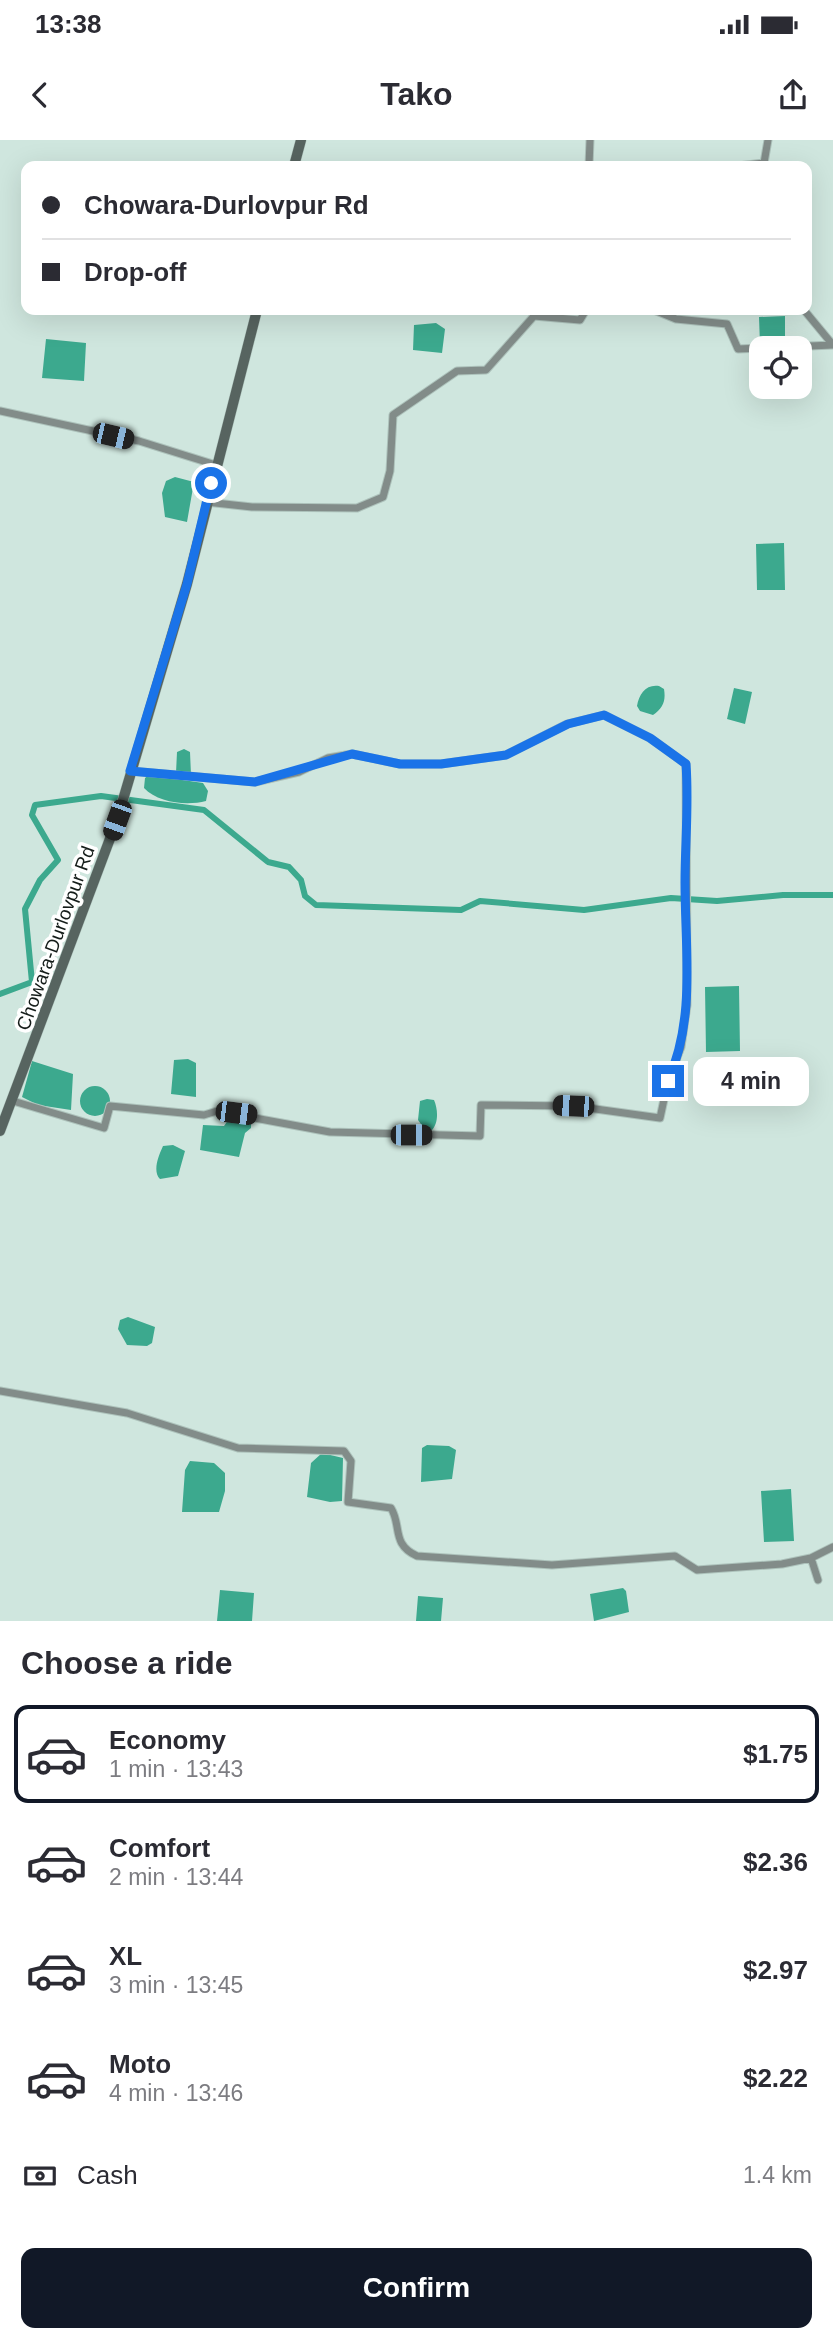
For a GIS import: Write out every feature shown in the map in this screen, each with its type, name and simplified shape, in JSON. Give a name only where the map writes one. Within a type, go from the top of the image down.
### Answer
[{"type":"street","points":[[295,161],[301,140]]},
{"type":"street","points":[[589,161],[590,140]]},
{"type":"street","points":[[764,161],[768,140]]},
{"type":"street","name":"Chowara-Durlovpur Rd","points":[[0,1131],[120,808],[187,584],[256,315]]},
{"type":"street","points":[[206,502],[252,507],[357,508],[383,497],[390,471],[393,415],[457,371],[486,370],[534,316],[580,320],[583,315]]},
{"type":"street","points":[[668,315],[727,324],[738,349],[749,349]]},
{"type":"street","points":[[807,315],[833,345]]},
{"type":"street","points":[[812,346],[833,345]]},
{"type":"street","points":[[0,411],[139,441],[216,465]]},
{"type":"street","points":[[13,1101],[104,1128],[110,1106],[204,1115],[218,1111],[331,1132],[411,1135],[480,1136],[481,1105],[573,1106],[660,1118],[668,1081],[681,1046],[687,1005],[685,890],[689,825],[686,764],[650,738],[604,715],[568,724],[506,755],[441,764],[400,764],[352,754],[255,782],[130,771]]},
{"type":"street","points":[[0,1391],[127,1413],[238,1448],[344,1451],[351,1461],[348,1502],[391,1508],[396,1535],[409,1552],[417,1556],[552,1565],[675,1556],[697,1570],[751,1568],[811,1558],[833,1548]]},
{"type":"street","points":[[811,1558],[818,1580]]},
{"type":"shaded area","points":[[785,316],[785,336],[760,336],[759,317]]},
{"type":"shaded area","points":[[436,323],[445,329],[442,353],[413,350],[414,325]]},
{"type":"shaded area","points":[[46,339],[86,343],[84,381],[42,378]]},
{"type":"shaded area","points":[[175,477],[194,482],[187,522],[165,517],[162,493],[166,481]]},
{"type":"shaded area","points":[[784,543],[785,590],[757,590],[756,544]]},
{"type":"shaded area","points":[[659,686],[665,693],[661,707],[653,715],[640,711],[637,706],[641,694],[647,688]]},
{"type":"shaded area","points":[[734,688],[752,692],[745,724],[727,719]]},
{"type":"shaded area","points":[[184,749],[190,752],[191,775],[176,773],[177,752]]},
{"type":"shaded area","points":[[149,775],[203,783],[208,791],[206,801],[182,803],[157,797],[144,788],[145,778]]},
{"type":"shaded area","points":[[739,986],[740,1051],[706,1052],[705,987]]},
{"type":"shaded area","points":[[188,1059],[196,1063],[196,1097],[171,1094],[174,1060]]},
{"type":"shaded area","points":[[32,1061],[73,1074],[71,1110],[38,1105],[22,1097]]},
{"type":"shaded area","points":[[95,1086],[101,1087],[109,1095],[109,1107],[101,1115],[95,1116],[89,1115],[81,1107],[80,1101],[81,1095],[89,1087]]},
{"type":"shaded area","points":[[434,1100],[437,1112],[437,1120],[431,1131],[426,1131],[418,1120],[420,1101]]},
{"type":"shaded area","points":[[231,1116],[251,1118],[251,1128],[245,1133],[239,1157],[200,1150],[203,1125],[224,1126]]},
{"type":"shaded area","points":[[173,1145],[185,1151],[178,1176],[160,1179],[156,1167],[163,1146]]},
{"type":"shaded area","points":[[128,1317],[155,1327],[152,1343],[147,1346],[127,1345],[118,1329],[120,1320]]},
{"type":"shaded area","points":[[427,1445],[449,1446],[456,1450],[452,1479],[421,1482],[422,1448]]},
{"type":"shaded area","points":[[322,1453],[343,1458],[342,1501],[330,1502],[307,1497],[311,1463]]},
{"type":"shaded area","points":[[190,1461],[214,1463],[225,1473],[225,1491],[219,1512],[182,1512],[185,1470]]},
{"type":"shaded area","points":[[791,1489],[794,1541],[764,1542],[761,1491]]},
{"type":"shaded area","points":[[623,1588],[626,1591],[629,1612],[594,1621],[590,1594]]},
{"type":"shaded area","points":[[220,1590],[254,1593],[252,1621],[217,1621]]},
{"type":"shaded area","points":[[418,1596],[443,1598],[441,1621],[416,1621]]},
{"type":"waterway","points":[[0,994],[32,982],[25,909],[40,880],[58,860],[32,815],[35,805],[101,796],[204,810],[268,862],[289,867],[301,880],[305,896],[316,905],[461,910],[480,901],[584,910],[671,898],[717,901],[783,895],[833,895]]},
{"type":"route","points":[[211,483],[187,584],[130,771],[255,782],[299,772],[328,758],[352,754],[400,764],[441,764],[506,755],[568,724],[604,715],[650,738],[686,764],[688,793],[689,825],[685,857],[687,1005],[681,1046],[668,1081]]}]
